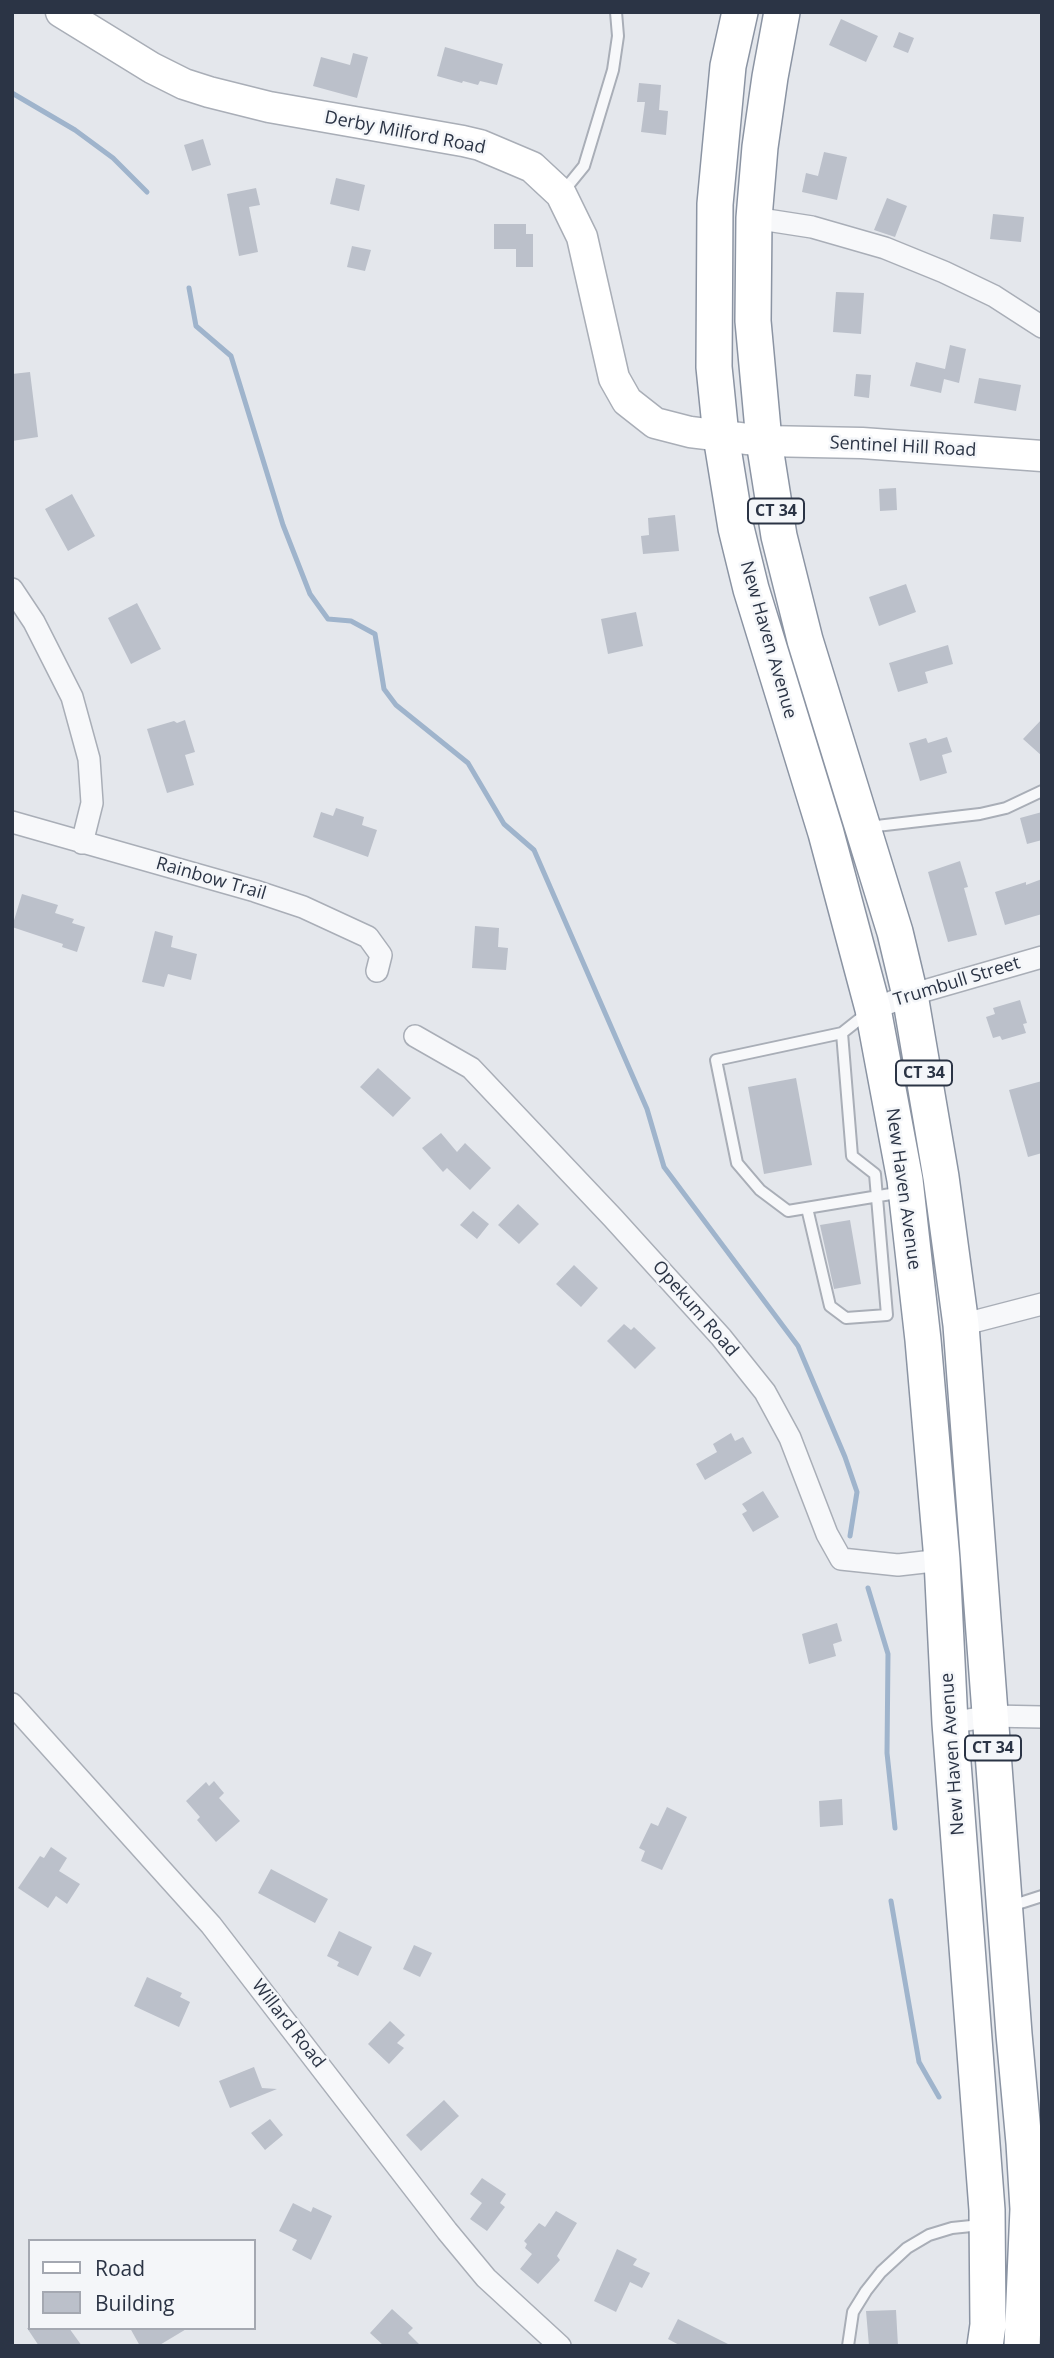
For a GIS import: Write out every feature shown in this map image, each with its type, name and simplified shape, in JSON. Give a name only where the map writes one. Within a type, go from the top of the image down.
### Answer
[{"type":"highway","name":"New Haven Avenue","points":[[740,12],[728,66],[715,204],[714,367],[721,436],[736,528],[751,589],[826,833],[873,1009],[904,1314],[942,1560],[950,1723],[987,2225],[988,2325],[985,2346]]},
{"type":"highway","name":"New Haven Avenue","points":[[782,12],[760,147],[754,218],[753,321],[764,441],[779,536],[806,640],[895,932],[910,995],[941,1177],[961,1325],[1005,1908],[1035,2196],[1022,2346]]},
{"type":"main road","name":"Derby Milford Road","points":[[61,12],[107,42],[184,84],[234,100],[480,145],[532,167],[561,194],[582,237],[614,378],[628,401],[655,423],[690,432],[764,441]]},
{"type":"main road","name":"Sentinel Hill Road","points":[[764,441],[862,443],[1042,456]]},
{"type":"street","points":[[754,218],[812,227],[885,248],[993,296],[1042,327]]},
{"type":"street","points":[[12,589],[34,622],[72,697],[89,760],[92,803],[82,843]]},
{"type":"street","name":"Rainbow Trail","points":[[12,822],[255,891],[315,912],[368,937],[380,955],[377,971]]},
{"type":"street","name":"Trumbull Street","points":[[873,1009],[910,995],[1042,957]]},
{"type":"street","name":"Opekum Road","points":[[415,1036],[471,1068],[613,1217],[721,1337],[765,1392],[790,1438],[827,1534],[841,1559],[898,1565],[942,1560]]},
{"type":"street","points":[[961,1325],[1042,1304]]},
{"type":"street","name":"Willard Road","points":[[12,1704],[211,1925],[486,2278],[560,2346]]},
{"type":"street","points":[[950,1723],[991,1717],[1042,1717]]},
{"type":"lane","points":[[561,194],[584,166],[613,70],[618,36],[617,12]]},
{"type":"lane","points":[[864,828],[979,814],[1006,808],[1042,791]]},
{"type":"lane","points":[[842,1033],[852,1156],[875,1174],[891,1193],[788,1211],[760,1190],[737,1163],[716,1060],[842,1033],[873,1009]]},
{"type":"lane","points":[[807,1208],[830,1306],[846,1318],[904,1314]]},
{"type":"lane","points":[[1005,1908],[1042,1896]]},
{"type":"lane","points":[[848,2346],[853,2312],[881,2272],[907,2248],[929,2235],[952,2228],[987,2225]]},
{"type":"building","points":[[841,19],[878,36],[866,62],[829,45]]},
{"type":"building","points":[[899,32],[914,38],[908,53],[893,47]]},
{"type":"building","points":[[445,47],[503,64],[497,85],[480,81],[478,85],[463,81],[462,83],[437,76]]},
{"type":"building","points":[[353,53],[368,57],[357,98],[313,86],[321,57],[350,65]]},
{"type":"building","points":[[639,83],[661,85],[659,110],[668,111],[666,135],[641,132],[645,102],[637,102]]},
{"type":"building","points":[[203,139],[211,165],[192,171],[184,145]]},
{"type":"building","points":[[824,152],[847,157],[837,200],[802,192],[806,173],[818,176]]},
{"type":"building","points":[[336,178],[365,185],[359,211],[330,204]]},
{"type":"building","points":[[256,188],[260,205],[249,207],[258,252],[239,256],[227,194]]},
{"type":"building","points":[[887,198],[907,206],[895,237],[874,230]]},
{"type":"building","points":[[993,214],[1024,217],[1021,242],[990,239]]},
{"type":"building","points":[[494,224],[526,224],[526,234],[533,234],[533,267],[516,267],[516,249],[494,249]]},
{"type":"building","points":[[352,246],[371,250],[365,271],[347,267]]},
{"type":"building","points":[[836,292],[864,293],[861,334],[833,332]]},
{"type":"building","points":[[950,345],[966,349],[959,383],[944,379],[941,393],[910,386],[916,362],[945,369]]},
{"type":"building","points":[[30,372],[38,437],[12,441],[12,374]]},
{"type":"building","points":[[856,374],[871,375],[869,398],[854,396]]},
{"type":"building","points":[[979,378],[1021,385],[1016,411],[974,403]]},
{"type":"building","points":[[896,488],[897,510],[880,511],[879,489]]},
{"type":"building","points":[[72,494],[95,536],[68,551],[45,509]]},
{"type":"building","points":[[675,515],[679,551],[643,554],[641,536],[649,535],[648,518]]},
{"type":"building","points":[[906,584],[916,612],[879,626],[869,597]]},
{"type":"building","points":[[137,603],[161,649],[131,664],[108,618]]},
{"type":"building","points":[[636,612],[643,646],[608,654],[601,619]]},
{"type":"building","points":[[948,645],[953,664],[925,672],[928,683],[898,692],[889,663]]},
{"type":"building","points":[[1042,719],[1042,756],[1023,739]]},
{"type":"building","points":[[185,720],[195,752],[185,755],[194,785],[167,793],[147,729]]},
{"type":"building","points":[[947,737],[952,752],[942,755],[947,773],[920,781],[909,743],[926,738],[928,743]]},
{"type":"building","points":[[336,808],[364,817],[362,825],[377,830],[368,857],[313,837],[321,812],[333,816]]},
{"type":"building","points":[[1042,812],[1042,840],[1027,844],[1020,818]]},
{"type":"building","points":[[960,861],[968,887],[964,888],[977,935],[948,942],[928,872]]},
{"type":"building","points":[[1042,879],[1042,914],[1005,925],[995,892]]},
{"type":"building","points":[[22,894],[58,905],[55,913],[74,919],[72,923],[85,927],[77,952],[62,947],[63,944],[12,927]]},
{"type":"building","points":[[475,926],[499,928],[498,947],[508,948],[506,970],[472,968]]},
{"type":"building","points":[[155,931],[173,936],[171,947],[197,954],[191,980],[168,974],[164,987],[142,982]]},
{"type":"building","points":[[1020,1000],[1027,1023],[1023,1024],[1026,1033],[1002,1040],[1000,1036],[993,1038],[986,1017],[995,1014],[993,1008]]},
{"type":"building","points":[[378,1068],[411,1098],[393,1117],[360,1087]]},
{"type":"building","points":[[796,1078],[812,1165],[764,1174],[748,1087]]},
{"type":"building","points":[[1042,1081],[1042,1153],[1028,1157],[1009,1090]]},
{"type":"building","points":[[441,1133],[457,1152],[465,1143],[491,1168],[470,1190],[447,1168],[443,1172],[422,1148]]},
{"type":"building","points":[[518,1204],[539,1224],[519,1244],[498,1225]]},
{"type":"building","points":[[473,1211],[489,1224],[477,1239],[460,1225]]},
{"type":"building","points":[[850,1220],[861,1284],[834,1289],[820,1225]]},
{"type":"building","points":[[574,1265],[598,1288],[581,1307],[556,1284]]},
{"type":"building","points":[[624,1324],[631,1330],[634,1327],[656,1348],[635,1369],[607,1341]]},
{"type":"building","points":[[731,1433],[735,1441],[743,1437],[752,1453],[705,1480],[696,1464],[717,1452],[713,1444]]},
{"type":"building","points":[[763,1491],[779,1517],[753,1532],[742,1514],[747,1511],[742,1504]]},
{"type":"building","points":[[837,1623],[842,1641],[833,1644],[836,1656],[809,1664],[802,1634]]},
{"type":"building","points":[[214,1781],[224,1793],[219,1798],[240,1821],[216,1842],[197,1820],[200,1817],[186,1801],[206,1782],[209,1786]]},
{"type":"building","points":[[842,1799],[843,1825],[820,1827],[819,1801]]},
{"type":"building","points":[[667,1807],[687,1817],[662,1870],[641,1861],[645,1851],[639,1848],[651,1823],[658,1826]]},
{"type":"building","points":[[51,1847],[67,1858],[59,1871],[80,1884],[67,1904],[56,1896],[48,1908],[18,1888],[40,1856],[44,1858]]},
{"type":"building","points":[[271,1869],[328,1899],[315,1923],[258,1893]]},
{"type":"building","points":[[339,1931],[372,1947],[358,1976],[337,1966],[339,1962],[327,1956]]},
{"type":"building","points":[[414,1945],[432,1953],[420,1977],[403,1969]]},
{"type":"building","points":[[147,1977],[182,1993],[180,1997],[190,2002],[179,2027],[134,2006]]},
{"type":"building","points":[[390,2021],[405,2035],[397,2043],[404,2048],[389,2064],[368,2044]]},
{"type":"building","points":[[254,2067],[262,2088],[277,2089],[230,2108],[219,2081]]},
{"type":"building","points":[[444,2100],[459,2116],[421,2151],[406,2135]]},
{"type":"building","points":[[270,2119],[283,2135],[265,2150],[251,2133]]},
{"type":"building","points":[[482,2178],[506,2194],[500,2203],[505,2207],[487,2231],[470,2219],[482,2203],[470,2194]]},
{"type":"building","points":[[293,2203],[311,2212],[313,2207],[332,2216],[311,2260],[292,2250],[297,2240],[279,2231]]},
{"type":"building","points":[[556,2211],[577,2223],[557,2256],[560,2260],[538,2284],[520,2269],[532,2254],[525,2248],[527,2244],[524,2241],[539,2223],[545,2227]]},
{"type":"building","points":[[617,2249],[637,2259],[633,2265],[650,2273],[642,2288],[630,2282],[616,2312],[594,2301]]},
{"type":"building","points":[[392,2309],[413,2328],[408,2333],[421,2346],[384,2346],[370,2333]]},
{"type":"building","points":[[896,2310],[898,2346],[869,2346],[866,2311]]},
{"type":"building","points":[[678,2319],[732,2346],[681,2346],[668,2339]]},
{"type":"building","points":[[28,2330],[70,2330],[82,2346],[39,2346]]},
{"type":"building","points":[[131,2330],[185,2330],[158,2346],[140,2346]]},
{"type":"waterway","points":[[12,93],[75,130],[113,158],[147,192]]},
{"type":"waterway","points":[[189,288],[196,326],[231,356],[283,525],[310,594],[328,619],[351,621],[375,634],[384,689],[396,705],[468,763],[504,824],[534,850],[647,1109],[664,1167],[798,1346],[857,1492],[850,1536]]},
{"type":"waterway","points":[[868,1588],[888,1654],[887,1753],[895,1828]]},
{"type":"waterway","points":[[891,1901],[919,2062],[939,2097]]}]
